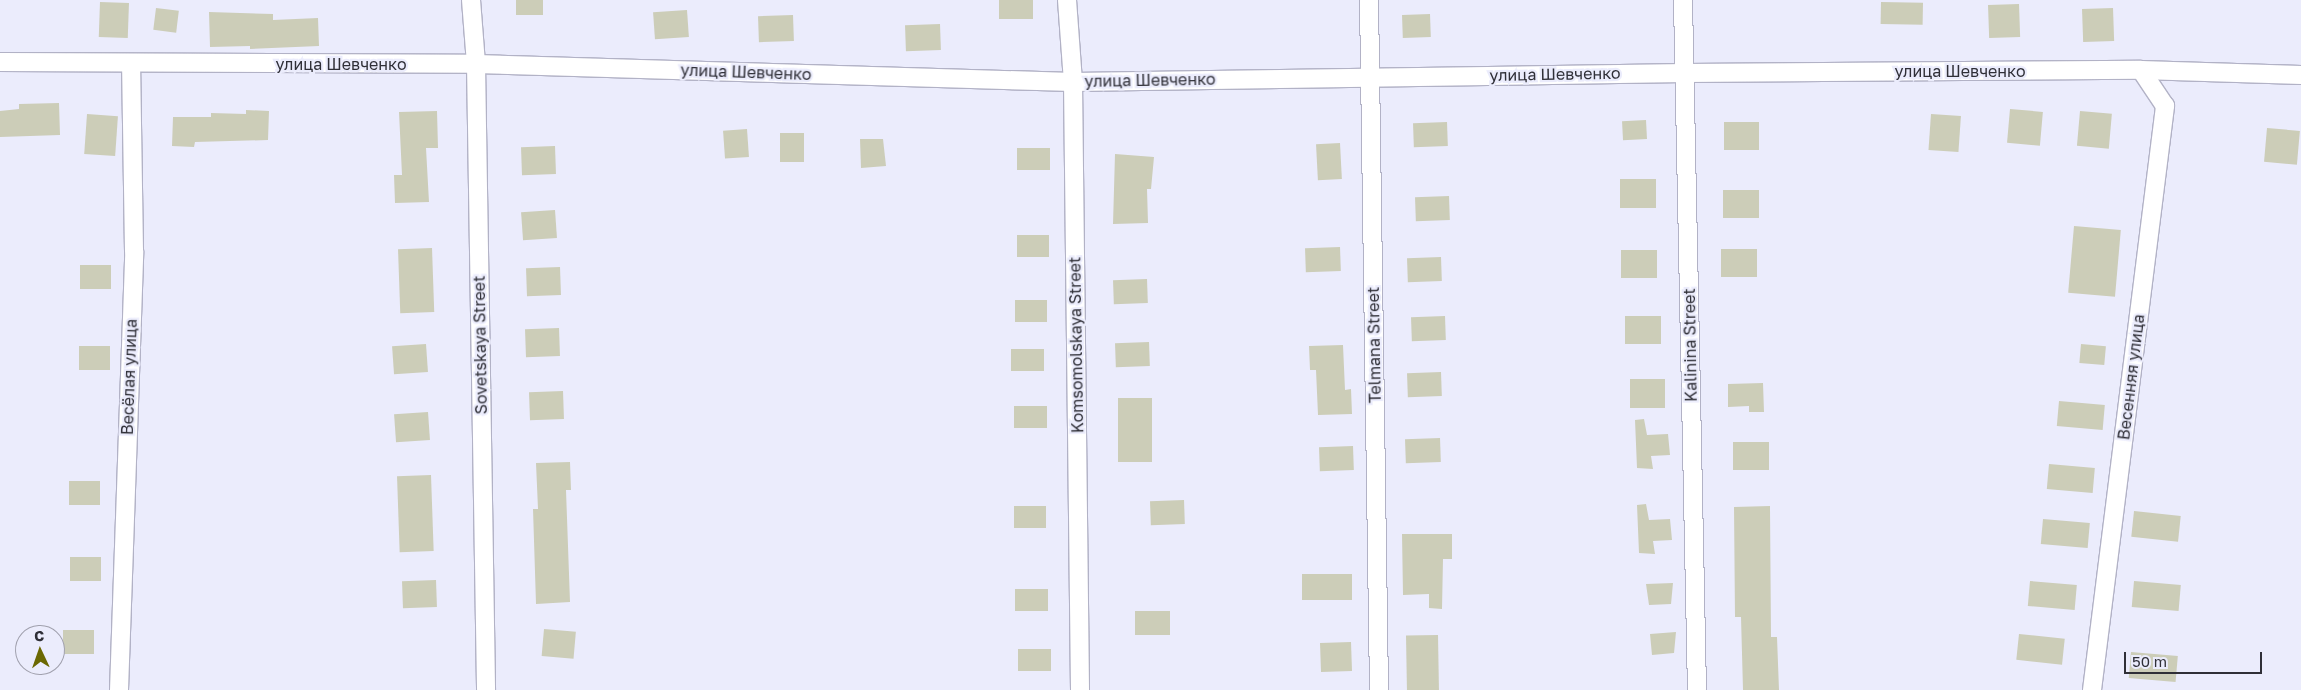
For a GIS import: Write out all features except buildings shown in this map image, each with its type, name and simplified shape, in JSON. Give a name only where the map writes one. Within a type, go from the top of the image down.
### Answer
[{"type":"street","name":"Sovetskaya Street","points":[[471,0],[476,64],[486,690]]},
{"type":"street","name":"Komsomolskaya Street","points":[[1067,0],[1073,82],[1080,690]]},
{"type":"street","name":"Telmana Street","points":[[1369,0],[1379,690]]},
{"type":"street","name":"Kalinina Street","points":[[1683,0],[1698,690]]},
{"type":"street","name":"улица Шевченко","points":[[0,62],[476,64],[1073,82],[1370,76],[2141,70],[2301,75]]},
{"type":"street","name":"Весёлая улица","points":[[119,690],[134,251],[131,64]]},
{"type":"street","name":"Весенняя улица","points":[[2092,690],[2165,106],[2141,70]]}]
